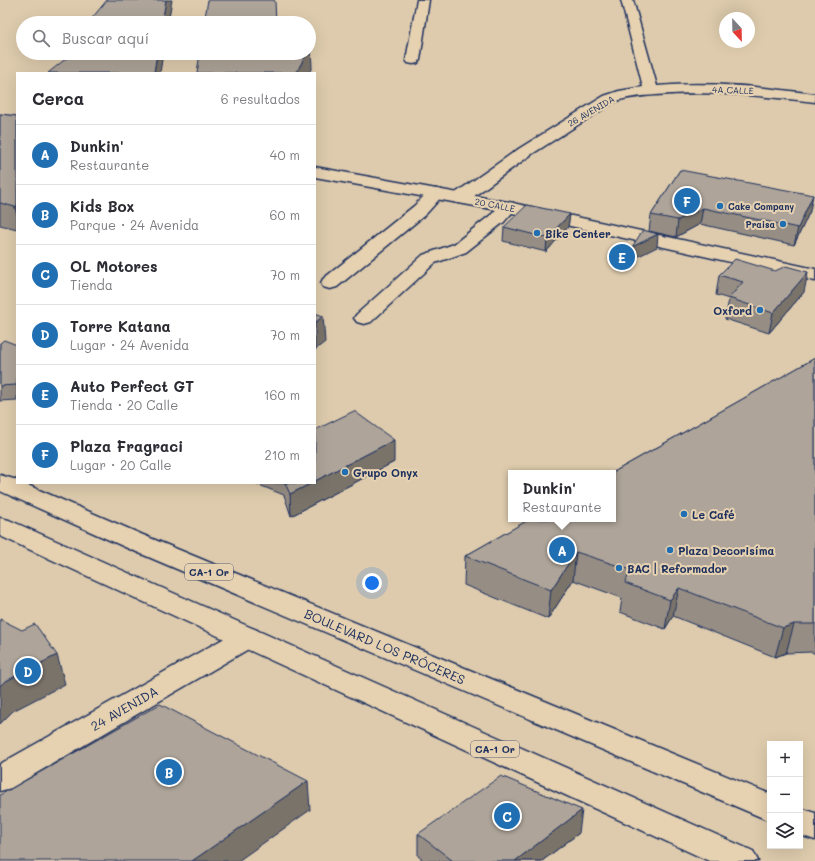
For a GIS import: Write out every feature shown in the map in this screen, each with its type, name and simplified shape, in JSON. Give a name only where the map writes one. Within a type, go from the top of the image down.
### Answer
[{"type":"main road","points":[[413,60],[423,0]]},
{"type":"main road","points":[[627,0],[651,91]]},
{"type":"main road","name":"4A CALLE","points":[[651,91],[682,88],[756,91],[815,98]]},
{"type":"main road","name":"26 AVENIDA","points":[[460,198],[526,151],[609,99],[619,95],[651,91]]},
{"type":"main road","name":"20 CALLE","points":[[316,172],[508,207],[614,229],[815,275]]},
{"type":"main road","points":[[330,283],[420,210],[436,194]]},
{"type":"main road","points":[[364,318],[429,259],[460,248],[498,218],[508,207]]},
{"type":"main road","name":"BOULEVARD LOS PRÓCERES","points":[[0,482],[134,541],[767,807]]},
{"type":"main road","name":"CA-1 Or","points":[[0,526],[742,861]]},
{"type":"main road","name":"24 AVENIDA","points":[[0,779],[248,637]]},
{"type":"main road","points":[[803,821],[815,827]]},
{"type":"building","points":[[107,0],[166,0],[163,16],[94,16]]},
{"type":"building","points":[[208,0],[275,1],[276,16],[205,16]]},
{"type":"building","points":[[64,60],[156,60],[154,72],[49,72]]},
{"type":"building","points":[[199,60],[303,60],[297,72],[197,72]]},
{"type":"building","points":[[0,114],[16,116],[16,206],[0,203]]},
{"type":"building","points":[[680,170],[813,195],[798,228],[703,208],[678,220],[651,215]]},
{"type":"building","points":[[527,205],[570,214],[547,238],[504,227]]},
{"type":"building","points":[[643,230],[658,234],[632,247]]},
{"type":"building","points":[[735,259],[775,271],[786,266],[808,272],[773,313],[729,298],[743,282],[719,275]]},
{"type":"building","points":[[316,313],[323,316],[316,322]]},
{"type":"building","points":[[4,340],[16,345],[16,385],[0,386],[0,343]]},
{"type":"building","name":"Plaza Decorisíma","points":[[815,358],[815,624],[794,624],[783,628],[679,588],[670,600],[625,583],[631,570],[576,552],[551,590],[465,556],[525,522],[616,522],[616,471]]},
{"type":"building","points":[[354,411],[394,440],[316,480],[316,430]]},
{"type":"building","points":[[285,484],[310,484],[290,494]]},
{"type":"building","points":[[0,619],[22,630],[35,624],[57,655],[4,682],[0,686]]},
{"type":"building","points":[[160,704],[308,781],[192,861],[0,861],[0,795]]},
{"type":"building","points":[[501,776],[582,810],[515,861],[453,861],[418,834]]},
{"type":"place","name":"Plaza Fragraci","points":[[687,201]]},
{"type":"place","name":"Cake Company","points":[[720,206]]},
{"type":"place","name":"Praisa","points":[[783,224]]},
{"type":"place","name":"Bike Center","points":[[537,233]]},
{"type":"place","name":"Auto Perfect GT","points":[[622,257]]},
{"type":"place","name":"Oxford","points":[[760,310]]},
{"type":"place","name":"Grupo Onyx","points":[[345,472]]},
{"type":"place","name":"Le Café","points":[[684,514]]},
{"type":"place","name":"Dunkin'","points":[[562,550]]},
{"type":"place","name":"Plaza Decorisíma","points":[[670,550]]},
{"type":"place","name":"BAC | Reformador","points":[[619,568]]},
{"type":"place","name":"Torre Katana","points":[[28,671]]},
{"type":"place","name":"Kids Box","points":[[169,772]]},
{"type":"place","name":"OL Motores","points":[[507,816]]}]
